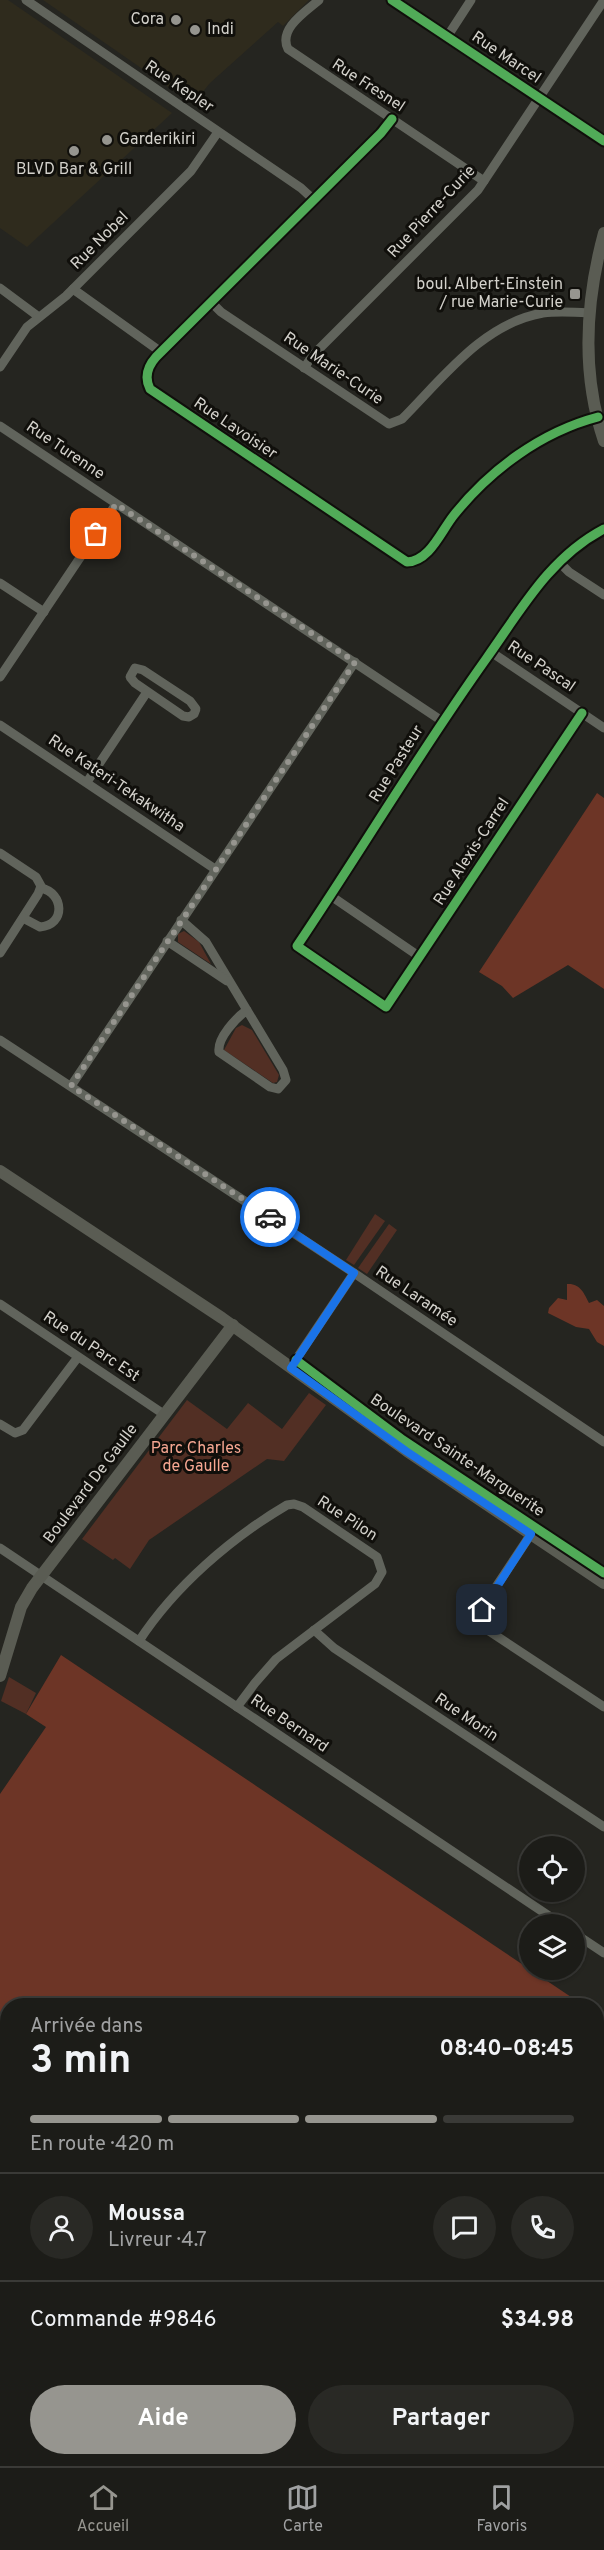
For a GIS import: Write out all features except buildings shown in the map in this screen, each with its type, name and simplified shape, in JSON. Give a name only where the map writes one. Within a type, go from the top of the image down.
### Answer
[{"type":"street","name":"Rue Kepler","points":[[26,0],[301,188],[314,200]]},
{"type":"street","name":"Rue Fresnel","points":[[319,0],[290,28],[285,39],[288,50],[484,181]]},
{"type":"street","name":"Rue Marcel","points":[[392,0],[604,141]]},
{"type":"street","points":[[447,37],[471,0]]},
{"type":"street","name":"Rue Pierre-Curie","points":[[304,368],[313,355],[484,181],[604,0]]},
{"type":"street","name":"Rue Lavoisier","points":[[392,119],[161,352],[148,370],[148,385],[153,392],[407,562],[423,558],[463,505],[509,462],[546,438],[578,423],[598,417]]},
{"type":"street","name":"Rue Nobel","points":[[0,367],[27,327],[73,289],[191,171],[218,132]]},
{"type":"street","points":[[604,233],[589,313],[590,374],[604,441]]},
{"type":"street","points":[[0,288],[39,317]]},
{"type":"street","points":[[73,289],[161,352]]},
{"type":"street","name":"Rue Marie-Curie","points":[[212,303],[221,312],[381,421],[389,424],[396,423],[479,343],[502,328],[521,319],[544,313],[589,313]]},
{"type":"street","name":"Rue Turenne","points":[[0,426],[442,721]]},
{"type":"street","points":[[0,677],[116,504]]},
{"type":"street","name":"Rue Pasteur","points":[[386,1006],[297,946],[442,721],[535,588],[558,561],[584,540],[604,529]]},
{"type":"street","points":[[558,561],[569,572],[604,595]]},
{"type":"street","points":[[0,583],[44,612]]},
{"type":"street","name":"Rue Pascal","points":[[491,652],[604,728]]},
{"type":"street","points":[[71,1086],[355,662]]},
{"type":"street","points":[[135,668],[143,670],[190,701],[196,711],[189,717],[183,716],[147,692],[130,679],[130,674],[135,668]]},
{"type":"street","points":[[87,782],[147,692]]},
{"type":"street","name":"Rue Alexis-Carrel","points":[[386,1006],[582,713]]},
{"type":"street","name":"Rue Kateri-Tekakwitha","points":[[0,725],[215,869]]},
{"type":"street","points":[[0,853],[36,878],[40,888],[55,895],[59,906],[59,916],[52,924],[40,927],[23,918]]},
{"type":"street","points":[[0,953],[40,888]]},
{"type":"street","points":[[331,896],[420,957]]},
{"type":"street","points":[[181,920],[202,937],[247,1010],[286,1075],[284,1084],[278,1089],[270,1087],[219,1052],[219,1044],[235,1020],[247,1010]]},
{"type":"street","points":[[167,941],[230,983]]},
{"type":"street","name":"Rue Laramée","points":[[0,1040],[354,1273],[604,1442]]},
{"type":"street","name":"Boulevard Sainte-Marguerite","points":[[0,1171],[232,1325],[406,1451],[604,1582]]},
{"type":"street","points":[[291,1368],[354,1273]]},
{"type":"street","name":"Rue du Parc Est","points":[[0,1304],[165,1415]]},
{"type":"street","name":"Boulevard De Gaulle","points":[[0,1676],[21,1607],[42,1575],[232,1325]]},
{"type":"street","points":[[0,1424],[15,1433],[22,1430],[78,1357]]},
{"type":"street","name":"Rue Pilon","points":[[139,1641],[168,1602],[197,1573],[238,1540],[291,1504],[303,1508],[373,1554],[382,1566],[381,1576],[372,1588],[269,1666],[237,1707]]},
{"type":"street","points":[[531,1534],[486,1602],[481,1621],[489,1631],[604,1707]]},
{"type":"street","name":"Rue Bernard","points":[[0,1548],[546,1914]]},
{"type":"street","name":"Rue Morin","points":[[314,1630],[328,1644],[604,1827]]},
{"type":"street","points":[[585,1940],[604,1953]]},
{"type":"shaded area","points":[[0,0],[8,0],[172,113],[27,247],[0,228]]},
{"type":"shaded area","points":[[43,0],[309,0],[283,26],[278,22],[210,83],[193,104]]},
{"type":"shaded area","points":[[597,793],[604,798],[604,989],[568,965],[513,998],[502,986],[479,972]]},
{"type":"shaded area","points":[[567,1284],[578,1287],[589,1303],[597,1300],[604,1306],[604,1346],[597,1342],[589,1329],[576,1327],[548,1313],[549,1308],[558,1298],[567,1300]]},
{"type":"shaded area","points":[[61,1655],[519,1962],[519,1980],[546,1980],[573,1998],[0,1998],[0,1794],[46,1727],[26,1714]]},
{"type":"green space","points":[[184,931],[199,942],[211,964],[178,942],[178,934]]},
{"type":"green space","points":[[242,1025],[252,1030],[279,1075],[277,1082],[273,1083],[224,1050],[236,1028]]},
{"type":"green space","points":[[375,1214],[385,1221],[354,1265],[346,1260]]},
{"type":"green space","points":[[389,1224],[397,1230],[367,1274],[358,1268]]},
{"type":"green space","name":"Parc Charles de Gaulle","points":[[309,1393],[326,1405],[284,1461],[267,1459],[149,1540],[130,1569],[82,1539],[187,1400],[227,1429],[248,1403],[282,1429]]},
{"type":"green space","points":[[9,1677],[36,1693],[26,1714],[1,1701]]},
{"type":"cycle path","points":[[392,0],[604,141]]},
{"type":"cycle path","points":[[392,119],[381,133],[156,357],[148,372],[147,380],[150,389],[407,562],[429,551],[468,498],[500,468],[557,432],[598,417]]},
{"type":"cycle path","points":[[582,713],[386,1007],[297,946],[437,730],[524,604],[567,555],[604,529]]},
{"type":"cycle path","points":[[296,1360],[403,1440],[604,1573]]},
{"type":"way so far","points":[[96,534],[116,504],[355,662],[71,1086],[270,1217]]},
{"type":"place","name":"Cora","points":[[176,20]]},
{"type":"place","name":"Indi","points":[[195,30]]},
{"type":"place","name":"Garderikiri","points":[[107,140]]},
{"type":"place","name":"BLVD Bar & Grill","points":[[74,151]]},
{"type":"place","name":"boul. Albert-Einstein / rue Marie-Curie","points":[[575,294]]},
{"type":"route","points":[[270,1217],[354,1273],[291,1368],[406,1451],[531,1534],[482,1610]]}]
